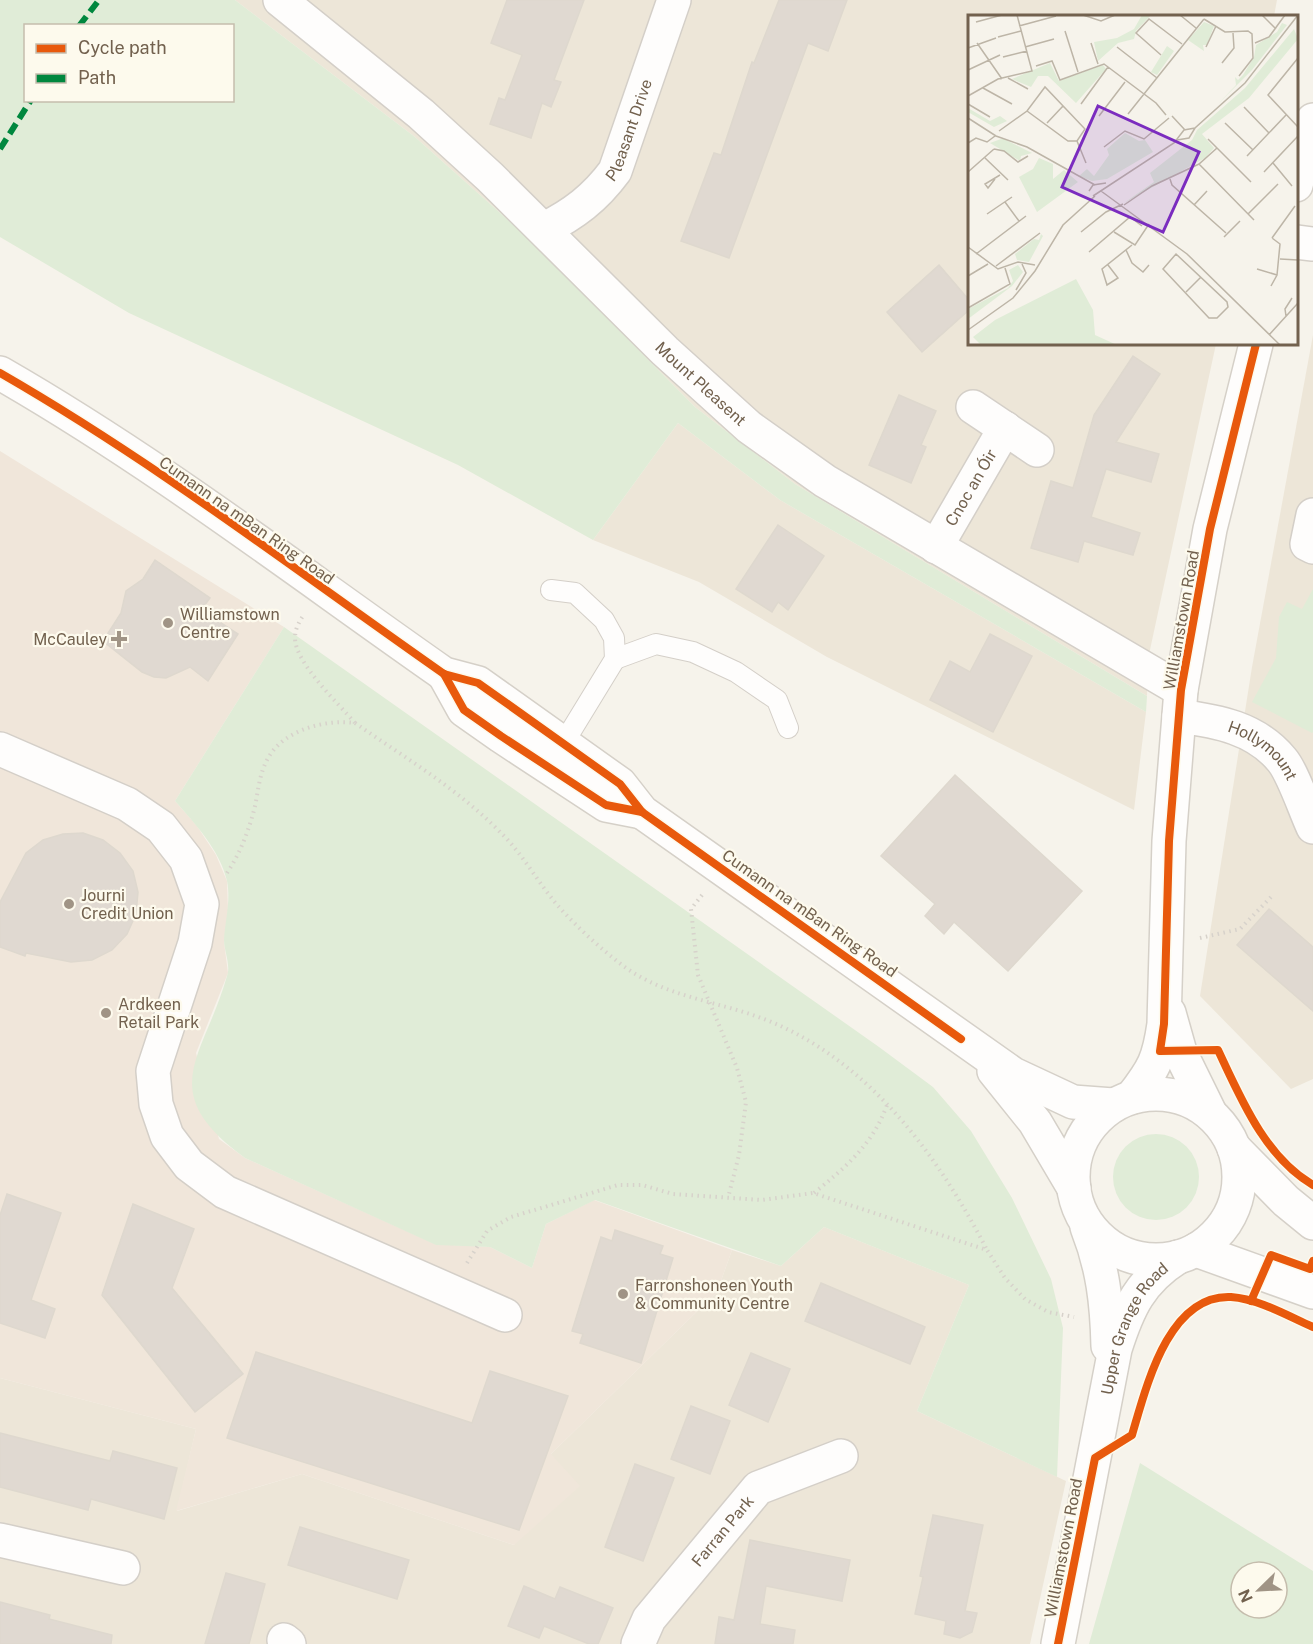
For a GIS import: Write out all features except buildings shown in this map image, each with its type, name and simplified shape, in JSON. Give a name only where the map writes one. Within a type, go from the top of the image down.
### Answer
[{"type":"street","name":"Mount Pleasent","points":[[280,0],[421,114],[544,229],[665,351],[749,427],[825,481],[936,547],[1180,703]]},
{"type":"street","name":"Pleasant Drive","points":[[544,229],[565,218],[599,193],[615,171],[674,0]]},
{"type":"street","points":[[1298,177],[1313,120]]},
{"type":"street","points":[[1298,242],[1313,244]]},
{"type":"street","name":"Williamstown Road","points":[[1122,1101],[1153,1070],[1160,1051],[1165,988],[1169,841],[1180,703],[1210,529],[1256,345]]},
{"type":"street","name":"Cumann na mBan Ring Road","points":[[0,373],[93,429],[444,674],[478,683],[620,784],[642,812],[1013,1074],[1059,1097],[1088,1105],[1122,1101]]},
{"type":"street","points":[[973,407],[1037,450]]},
{"type":"street","name":"Cnoc an Óir","points":[[936,547],[1005,428]]},
{"type":"street","points":[[1313,515],[1307,544],[1313,547]]},
{"type":"street","name":"Cumann na mBan Ring Road","points":[[444,674],[464,710],[501,736],[606,806],[642,812]]},
{"type":"street","name":"Hollymount","points":[[1180,703],[1253,735],[1283,760],[1313,827]]},
{"type":"street","points":[[0,749],[127,804],[161,827],[186,859],[202,904],[195,943],[153,1071],[156,1104],[167,1136],[189,1165],[225,1192],[505,1316]]},
{"type":"street","name":"Williamstown Road","points":[[1165,988],[1168,1010],[1180,1052],[1210,1113]]},
{"type":"street","name":"Cumann na mBan Ring Road","points":[[962,1039],[1021,1102],[1077,1200]]},
{"type":"street","points":[[1160,1093],[1187,1099],[1210,1113],[1225,1129],[1234,1148],[1239,1167],[1239,1187],[1234,1206],[1225,1224],[1212,1238],[1187,1254],[1155,1260],[1132,1256],[1111,1247],[1093,1231],[1077,1200],[1074,1164],[1081,1141],[1094,1121],[1122,1101],[1160,1093]]},
{"type":"street","points":[[1234,1148],[1286,1201],[1313,1223]]},
{"type":"street","name":"Upper Grange Road","points":[[1077,1200],[1094,1244],[1106,1294],[1107,1381]]},
{"type":"street","points":[[1187,1254],[1313,1292]]},
{"type":"street","name":"Upper Grange Road","points":[[1107,1381],[1125,1318],[1138,1294],[1154,1274],[1187,1254]]},
{"type":"street","name":"Williamstown Road","points":[[1058,1644],[1095,1458],[1107,1381]]},
{"type":"street","name":"Farran Park","points":[[638,1644],[649,1619],[758,1488],[841,1456]]},
{"type":"street","points":[[0,1540],[123,1568]]},
{"type":"lane","points":[[551,590],[575,593],[604,621],[614,638],[615,659],[563,744]]},
{"type":"lane","points":[[615,659],[656,644],[693,652],[736,672],[777,700],[788,728]]},
{"type":"path","points":[[320,588],[298,625],[297,646],[312,672],[355,723],[476,809],[502,834],[559,906],[623,966],[645,981],[771,1022],[830,1055],[862,1079],[887,1105],[943,1173],[1005,1278],[1025,1299],[1048,1312],[1072,1318],[1106,1294]]},
{"type":"path","points":[[202,904],[229,872],[242,848],[267,760],[280,744],[319,724],[334,720],[355,723]]},
{"type":"path","points":[[723,868],[692,909],[698,975],[737,1068],[746,1102],[739,1155],[728,1198]]},
{"type":"path","points":[[1206,938],[1240,929],[1271,897]]},
{"type":"path","points":[[813,1193],[841,1172],[874,1136],[887,1105]]},
{"type":"path","points":[[458,1295],[468,1256],[487,1231],[511,1217],[618,1185],[642,1185],[673,1194],[762,1200],[813,1193],[987,1250]]},
{"type":"shaded area","points":[[235,0],[1277,0],[1274,15],[968,15],[968,345],[1216,345],[1148,659],[1147,696],[795,484],[695,407],[527,237],[415,137]]},
{"type":"shaded area","points":[[1313,335],[1313,1079],[1291,1089],[1200,996],[1252,667]]},
{"type":"shaded area","points":[[678,423],[780,500],[1146,712],[1134,810],[827,657],[699,582],[593,540]]},
{"type":"shaded area","name":"Ardkeen Retail Park","points":[[0,451],[284,627],[175,801],[197,826],[216,855],[227,881],[228,911],[224,942],[228,973],[196,1053],[219,1139],[245,1158],[435,1244],[490,1247],[532,1268],[546,1224],[594,1200],[732,1250],[717,1292],[551,1454],[580,1486],[514,1545],[302,1474],[176,1511],[196,1429],[0,1378]]},
{"type":"shaded area","points":[[824,1227],[969,1285],[917,1411],[1066,1481],[1030,1644],[0,1644],[0,1378],[196,1429],[177,1511],[302,1474],[514,1545],[551,1454],[717,1292],[732,1250],[781,1266]]},
{"type":"green space","points":[[0,0],[235,0],[415,137],[527,237],[695,407],[795,484],[1147,696],[1146,712],[780,500],[678,423],[593,540],[458,465],[129,313],[0,237]]},
{"type":"green space","points":[[1313,589],[1312,733],[1252,702],[1276,658],[1279,617],[1287,602],[1302,609]]},
{"type":"green space","points":[[284,627],[933,1087],[971,1131],[1012,1198],[1051,1279],[1063,1328],[1057,1477],[917,1411],[969,1285],[824,1227],[781,1266],[595,1200],[546,1224],[532,1268],[490,1247],[436,1245],[245,1158],[217,1134],[200,1113],[193,1093],[193,1073],[198,1052],[228,972],[224,940],[228,888],[224,870],[213,848],[175,801]]},
{"type":"green space","points":[[1156,1134],[1173,1137],[1187,1146],[1196,1160],[1199,1177],[1196,1194],[1187,1208],[1173,1217],[1156,1220],[1139,1217],[1125,1208],[1116,1194],[1113,1177],[1116,1160],[1125,1146],[1139,1137]]},
{"type":"green space","points":[[1140,1463],[1313,1571],[1313,1644],[1089,1644]]},
{"type":"marked path","points":[[81,24],[99,0]]},
{"type":"marked path","points":[[0,149],[30,102]]},
{"type":"cycle path","points":[[1256,345],[1210,529],[1181,690],[1169,841],[1164,1024],[1160,1051],[1218,1050],[1246,1107],[1268,1143],[1281,1159],[1313,1185]]},
{"type":"cycle path","points":[[0,373],[58,407],[170,480],[444,674],[478,683],[620,784],[642,812],[961,1039]]},
{"type":"cycle path","points":[[444,674],[464,710],[501,736],[606,805],[642,812]]},
{"type":"cycle path","points":[[1251,1301],[1271,1255],[1310,1269],[1313,1261]]},
{"type":"cycle path","points":[[1058,1644],[1095,1458],[1132,1435],[1153,1370],[1163,1347],[1176,1327],[1191,1311],[1209,1300],[1231,1297],[1263,1304],[1313,1327]]},
{"type":"place","name":"Williamstown Centre","points":[[168,623]]},
{"type":"place","name":"McCauley","points":[[119,639]]},
{"type":"place","name":"Journi Credit Union","points":[[69,904]]},
{"type":"place","name":"Ardkeen Retail Park","points":[[106,1013]]},
{"type":"place","name":"Farronshoneen Youth & Community Centre","points":[[623,1294]]}]
